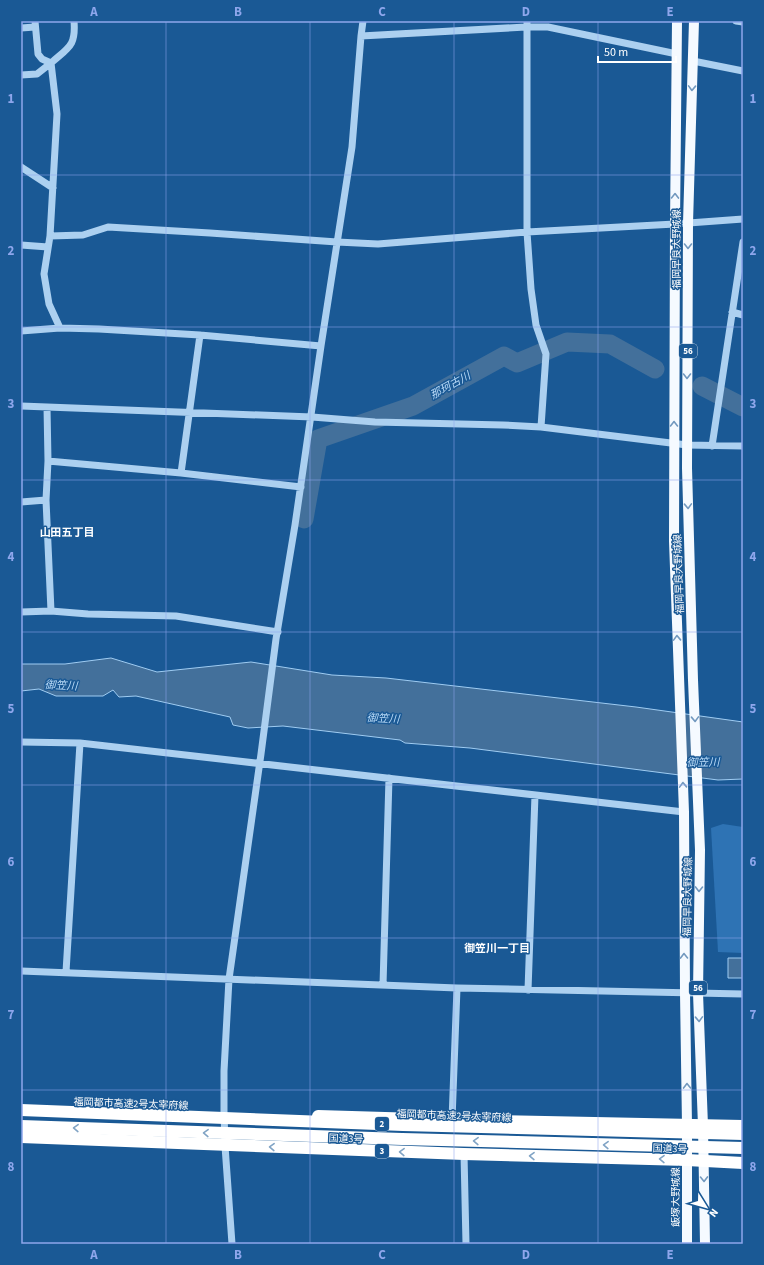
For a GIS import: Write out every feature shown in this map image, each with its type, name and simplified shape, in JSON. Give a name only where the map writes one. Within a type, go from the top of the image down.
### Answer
[{"type":"highway","points":[[21,1106],[452,1120],[743,1126]]},
{"type":"highway","name":"福岡都市高速2号太宰府線","points":[[21,1110],[395,1125],[743,1134]]},
{"type":"highway","name":"2","points":[[21,1126],[410,1140],[743,1148]]},
{"type":"highway","name":"国道3号","points":[[21,1137],[225,1146],[743,1163]]},
{"type":"main road","name":"福岡早良大野城線","points":[[678,21],[675,224],[674,541],[684,812],[683,852],[688,1125]]},
{"type":"main road","name":"福岡早良大野城線","points":[[694,21],[688,223],[687,445],[693,680],[700,850],[698,993],[703,1126]]},
{"type":"main road","name":"飯塚大野城線","points":[[687,1244],[688,1125]]},
{"type":"main road","points":[[703,1126],[705,1244]]},
{"type":"street","points":[[21,75],[37,74],[70,46],[75,35],[74,21]]},
{"type":"street","points":[[232,1244],[224,1112],[224,1071],[229,979],[277,635],[312,417],[321,346],[352,147],[363,21]]},
{"type":"street","points":[[736,21],[743,22]]},
{"type":"street","points":[[21,28],[35,24],[38,54],[42,59],[51,63]]},
{"type":"street","points":[[361,36],[527,24],[677,54]]},
{"type":"street","points":[[527,24],[527,232],[531,289],[536,325],[546,354],[541,427]]},
{"type":"street","points":[[693,61],[743,71]]},
{"type":"street","points":[[51,63],[57,114],[50,236],[44,274],[49,304],[60,328]]},
{"type":"street","points":[[21,167],[53,188]]},
{"type":"street","points":[[50,236],[83,234],[108,227],[378,244],[527,232],[743,219]]},
{"type":"street","points":[[712,446],[743,242]]},
{"type":"street","points":[[21,245],[48,247]]},
{"type":"street","points":[[732,312],[743,315]]},
{"type":"street","points":[[21,330],[60,328],[200,335],[321,346]]},
{"type":"street","points":[[181,473],[200,335]]},
{"type":"street","points":[[21,406],[312,417],[374,422],[541,427],[674,444],[743,446]]},
{"type":"street","points":[[47,407],[48,461],[46,500],[51,611]]},
{"type":"street","points":[[48,461],[181,473],[301,487]]},
{"type":"street","points":[[21,502],[46,500]]},
{"type":"street","points":[[21,612],[51,611],[88,614],[176,616],[223,622],[277,635]]},
{"type":"street","points":[[21,742],[80,743],[684,812]]},
{"type":"street","points":[[66,972],[80,743]]},
{"type":"street","points":[[383,985],[389,778]]},
{"type":"street","points":[[528,990],[535,795]]},
{"type":"street","points":[[21,971],[457,988],[743,994]]},
{"type":"street","points":[[452,1120],[457,988]]},
{"type":"street","points":[[464,1154],[466,1244]]},
{"type":"shaded area","points":[[723,824],[743,827],[743,953],[718,952],[711,828]]},
{"type":"water","name":"御笠川","points":[[111,658],[157,672],[251,662],[332,675],[386,678],[636,707],[743,722],[743,779],[718,780],[470,748],[405,743],[400,740],[283,726],[248,728],[233,725],[230,717],[136,696],[119,697],[113,690],[103,696],[56,696],[39,689],[21,691],[21,664],[65,664]]},
{"type":"water","points":[[728,958],[743,958],[743,978],[728,978]]},
{"type":"waterway","name":"那珂古川","points":[[304,519],[318,439],[413,406],[504,356],[517,363],[567,342],[610,344],[655,369]]},
{"type":"waterway","name":"那珂古川","points":[[702,386],[743,407]]},
{"type":"district","name":"山田五丁目","points":[[67,532]]},
{"type":"district","name":"御笠川一丁目","points":[[497,948]]}]
